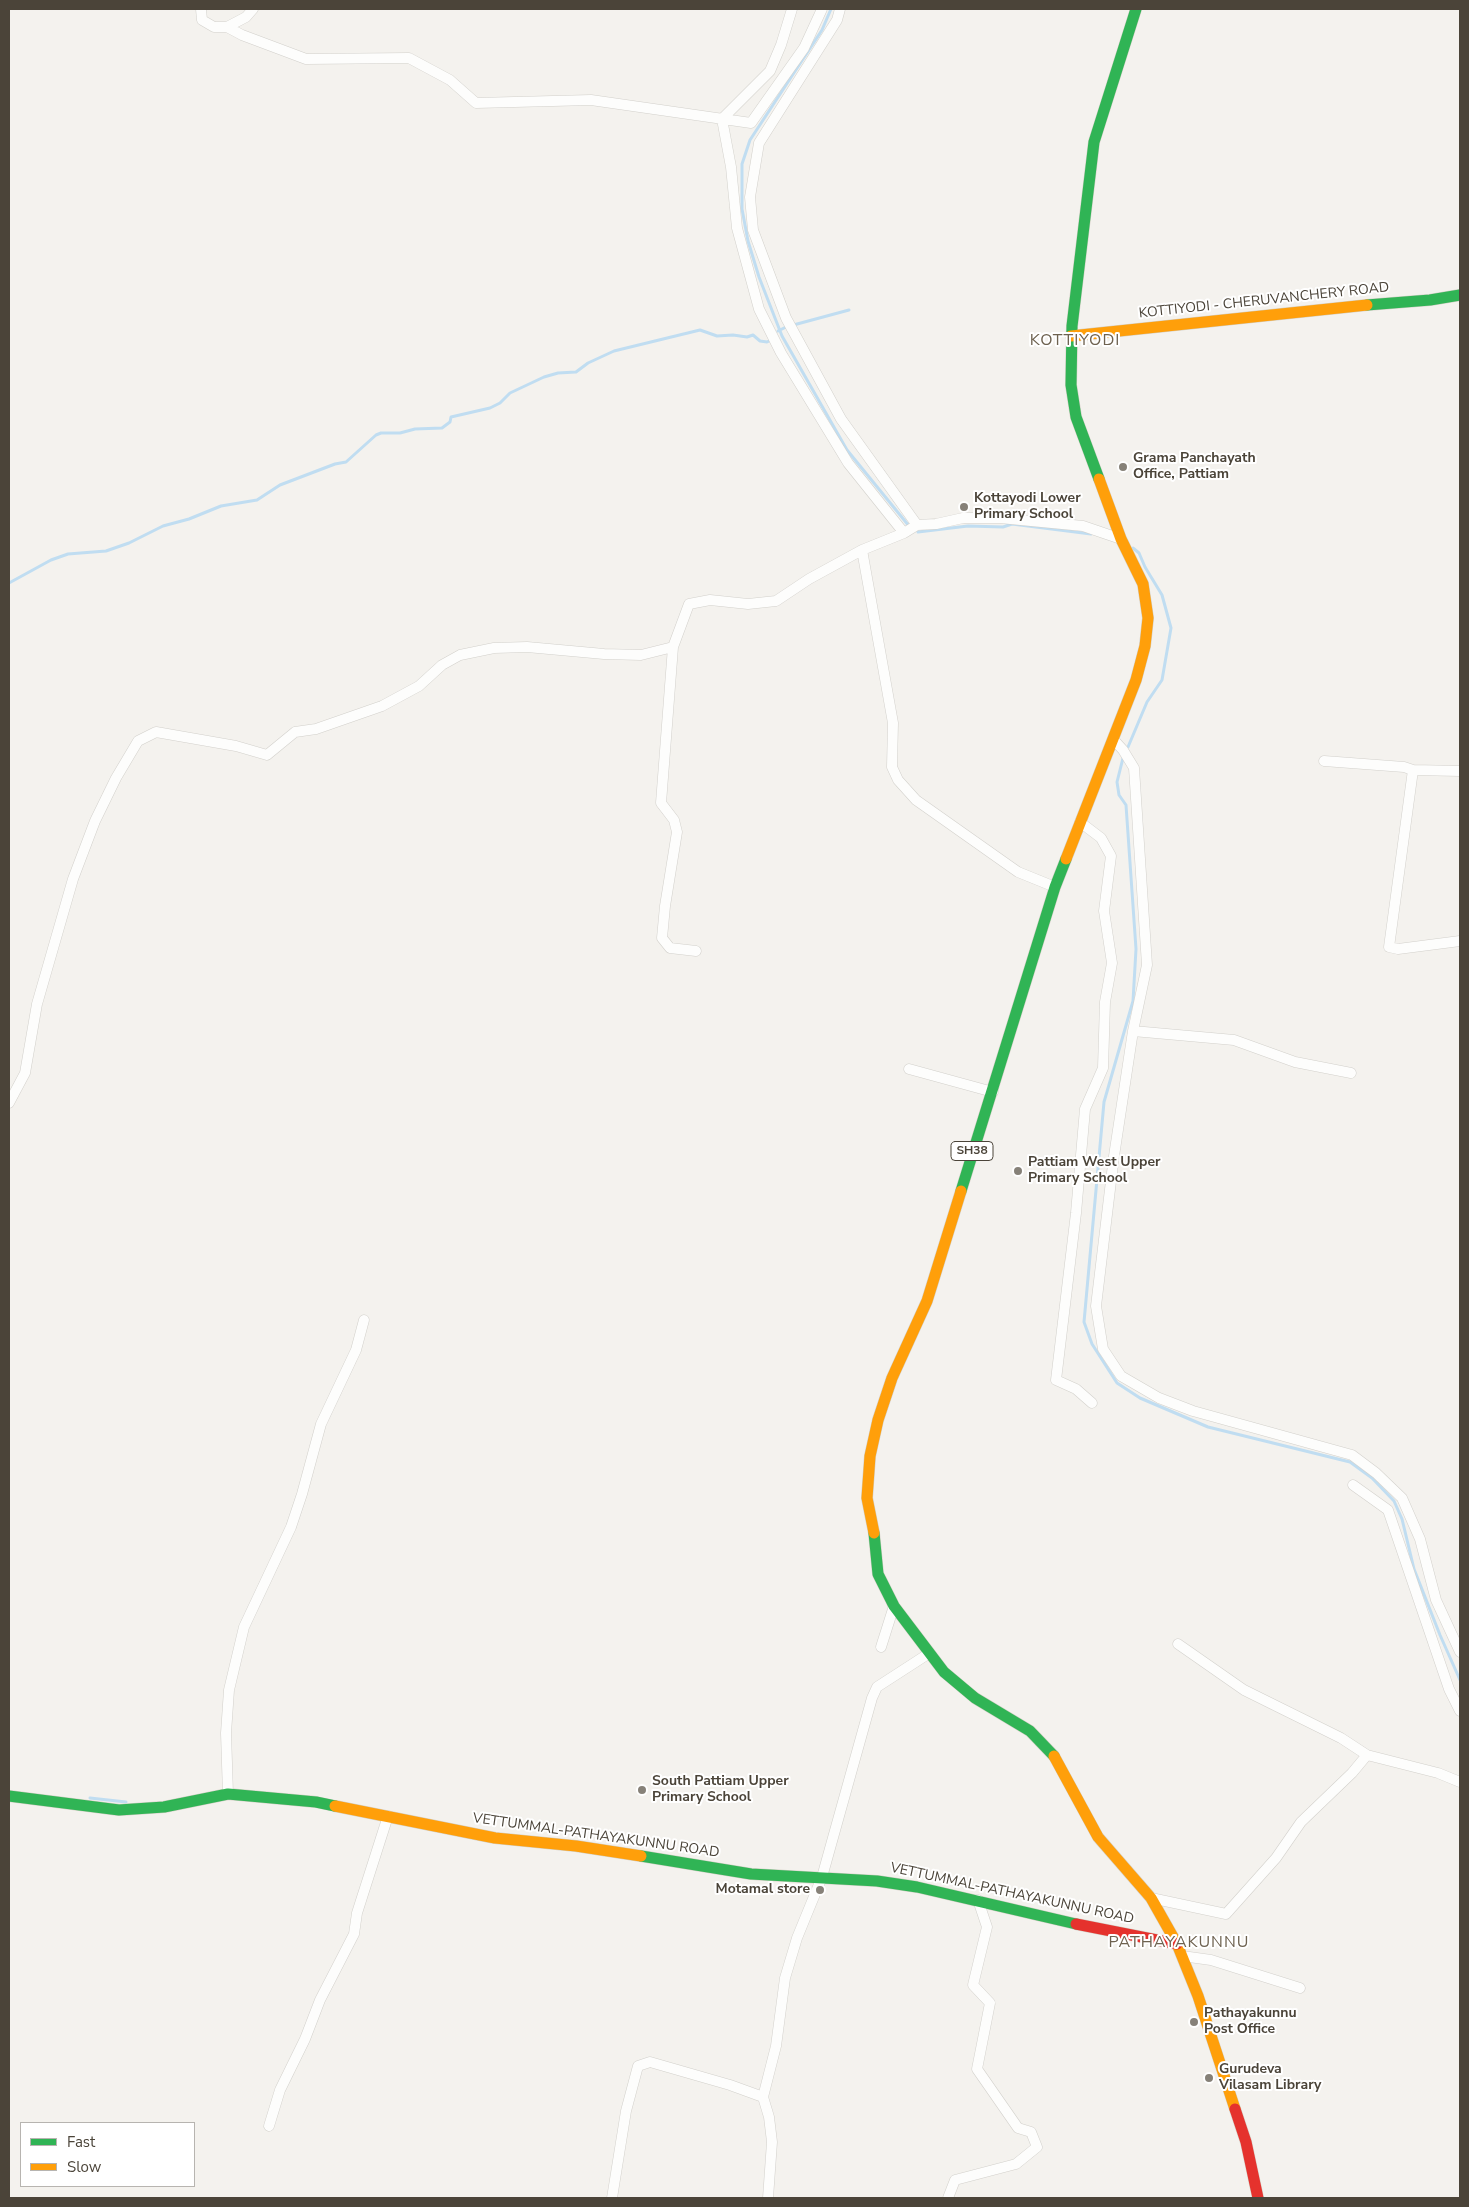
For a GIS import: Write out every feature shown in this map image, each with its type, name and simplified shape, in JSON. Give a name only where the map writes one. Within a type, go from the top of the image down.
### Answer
[{"type":"main road","name":"SH38","points":[[1136,9],[1094,142],[1071,336],[1071,385],[1076,417],[1121,539],[1143,584],[1148,618],[1145,646],[1136,680],[1055,887],[993,1092],[975,1139],[927,1301],[892,1378],[878,1420],[870,1456],[867,1498],[875,1540],[878,1574],[894,1606],[928,1654],[944,1672],[975,1698],[1030,1731],[1052,1753],[1098,1837],[1152,1898],[1177,1944],[1198,1996],[1246,2142],[1258,2198]]},
{"type":"main road","name":"KOTTIYODI - CHERUVANCHERY ROAD","points":[[1071,336],[1360,305],[1430,300],[1460,295]]},
{"type":"main road","name":"VETTUMMAL-PATHAYAKUNNU ROAD","points":[[9,1796],[119,1810],[164,1807],[228,1794],[316,1802],[495,1838],[576,1846],[751,1874],[822,1877],[917,1887],[978,1900],[1043,1918],[1177,1944]]},
{"type":"street","points":[[201,9],[202,20],[214,27],[227,26],[246,17],[253,9]]},
{"type":"street","points":[[722,118],[770,71],[782,45],[792,9]]},
{"type":"street","points":[[227,26],[242,35],[306,59],[409,58],[450,80],[476,103],[591,100],[750,123],[804,48],[822,9]]},
{"type":"street","points":[[840,9],[837,20],[760,143],[750,196],[752,230],[786,318],[841,419],[917,525]]},
{"type":"street","points":[[722,118],[731,168],[737,228],[759,309],[798,384],[848,463],[904,534]]},
{"type":"street","points":[[696,951],[670,948],[662,938],[665,906],[677,832],[674,820],[661,803],[673,647],[689,604],[710,600],[748,604],[776,601],[809,579],[862,550],[904,534],[917,525],[936,524],[963,518],[1000,518],[1083,526],[1121,539]]},
{"type":"street","points":[[862,550],[893,723],[892,767],[898,780],[916,800],[1018,872],[1055,887]]},
{"type":"street","points":[[9,1103],[24,1073],[37,1004],[73,879],[94,821],[138,741],[156,732],[236,746],[266,755],[295,732],[316,729],[382,706],[419,686],[442,665],[460,655],[494,648],[527,646],[604,654],[641,655],[673,647]]},
{"type":"street","points":[[1113,739],[1134,768],[1147,965],[1133,1031],[1114,1156],[1096,1306],[1103,1349],[1122,1376],[1159,1398],[1192,1411],[1352,1455],[1376,1473],[1402,1498],[1420,1539],[1436,1600],[1460,1652]]},
{"type":"street","points":[[1324,761],[1404,766],[1412,770],[1460,772]]},
{"type":"street","points":[[1412,770],[1389,947],[1398,949],[1460,942]]},
{"type":"street","points":[[1080,822],[1101,838],[1110,856],[1104,911],[1112,963],[1105,1002],[1103,1068],[1085,1109],[1076,1213],[1056,1380],[1076,1389],[1092,1403]]},
{"type":"street","points":[[1133,1031],[1234,1040],[1295,1062],[1351,1073]]},
{"type":"street","points":[[909,1068],[993,1092]]},
{"type":"street","points":[[228,1794],[226,1733],[228,1690],[241,1636],[291,1527],[321,1424],[356,1350],[364,1320]]},
{"type":"street","points":[[1353,1485],[1388,1510],[1449,1689],[1460,1711]]},
{"type":"street","points":[[881,1647],[894,1606]]},
{"type":"street","points":[[1178,1644],[1244,1690],[1342,1738],[1367,1755],[1438,1773],[1460,1782]]},
{"type":"street","points":[[768,2198],[772,2142],[763,2098],[776,2046],[785,1978],[797,1938],[822,1877],[872,1698],[878,1687],[928,1654]]},
{"type":"street","points":[[1152,1898],[1226,1914],[1276,1858],[1301,1822],[1352,1773],[1367,1755]]},
{"type":"street","points":[[268,2126],[280,2090],[306,2039],[320,2000],[354,1934],[357,1914],[388,1816]]},
{"type":"street","points":[[948,2198],[955,2180],[1016,2164],[1037,2147],[1031,2132],[1018,2128],[977,2069],[990,2003],[973,1985],[987,1927],[978,1900]]},
{"type":"street","points":[[1182,1956],[1211,1960],[1300,1988]]},
{"type":"street","points":[[612,2198],[626,2111],[638,2066],[650,2062],[730,2085],[763,2098]]},
{"type":"waterway","points":[[831,9],[822,30],[750,140],[742,164],[742,209],[748,241],[759,277],[782,336],[847,450],[909,526]]},
{"type":"waterway","points":[[778,331],[786,327],[849,310]]},
{"type":"waterway","points":[[9,583],[51,560],[68,554],[106,551],[129,543],[163,526],[189,519],[221,506],[257,500],[280,485],[335,464],[346,462],[376,435],[381,433],[400,433],[415,429],[442,428],[450,422],[451,417],[490,408],[500,403],[510,393],[544,377],[558,373],[576,372],[588,363],[614,351],[700,330],[717,336],[733,335],[747,337],[753,335],[760,341],[767,342],[771,340]]},
{"type":"waterway","points":[[918,532],[968,526],[1003,527],[1012,524],[1091,534]]},
{"type":"waterway","points":[[1128,747],[1147,702],[1162,680],[1171,628],[1162,595],[1139,553],[1133,548]]},
{"type":"waterway","points":[[1123,758],[1117,782],[1119,795],[1126,805],[1136,949],[1133,1001],[1104,1102],[1084,1322],[1092,1344],[1117,1383],[1140,1398],[1208,1427],[1350,1462],[1372,1478],[1394,1501],[1402,1519],[1414,1569],[1460,1680]]},
{"type":"waterway","points":[[90,1798],[126,1802]]},
{"type":"traffic: fast","points":[[1099,479],[1076,417],[1071,385],[1072,326],[1094,142],[1136,9]]},
{"type":"traffic: fast","points":[[1367,305],[1430,300],[1460,295]]},
{"type":"traffic: fast","points":[[961,1191],[1055,887],[1066,859]]},
{"type":"traffic: fast","points":[[874,1533],[878,1574],[894,1606],[944,1672],[975,1698],[1030,1731],[1054,1756]]},
{"type":"traffic: fast","points":[[9,1796],[119,1810],[164,1807],[228,1794],[316,1802],[335,1806]]},
{"type":"traffic: fast","points":[[641,1856],[751,1874],[877,1881],[917,1887],[1076,1924]]},
{"type":"traffic: slow","points":[[1071,336],[1367,305]]},
{"type":"traffic: slow","points":[[1066,859],[1136,680],[1145,646],[1148,618],[1143,584],[1121,539],[1099,479]]},
{"type":"traffic: slow","points":[[874,1533],[867,1498],[870,1456],[878,1420],[892,1378],[927,1301],[961,1191]]},
{"type":"traffic: slow","points":[[1054,1756],[1098,1837],[1151,1898],[1177,1944],[1198,1996],[1235,2109]]},
{"type":"traffic: slow","points":[[335,1806],[495,1838],[576,1846],[641,1856]]},
{"type":"traffic: jam","points":[[1076,1924],[1177,1944]]},
{"type":"traffic: jam","points":[[1235,2109],[1246,2142],[1258,2198]]},
{"type":"place","name":"Grama Panchayath Office, Pattiam","points":[[1123,467]]},
{"type":"place","name":"Kottayodi Lower Primary School","points":[[964,507]]},
{"type":"place","name":"Pattiam West Upper Primary School","points":[[1018,1171]]},
{"type":"place","name":"South Pattiam Upper Primary School","points":[[642,1790]]},
{"type":"place","name":"Motamal store","points":[[820,1890]]},
{"type":"place","name":"Pathayakunnu Post Office","points":[[1194,2022]]},
{"type":"place","name":"Gurudeva Vilasam Library","points":[[1209,2078]]},
{"type":"district","name":"KOTTIYODI","points":[[1075,341]]},
{"type":"district","name":"PATHAYAKUNNU","points":[[1179,1943]]}]
